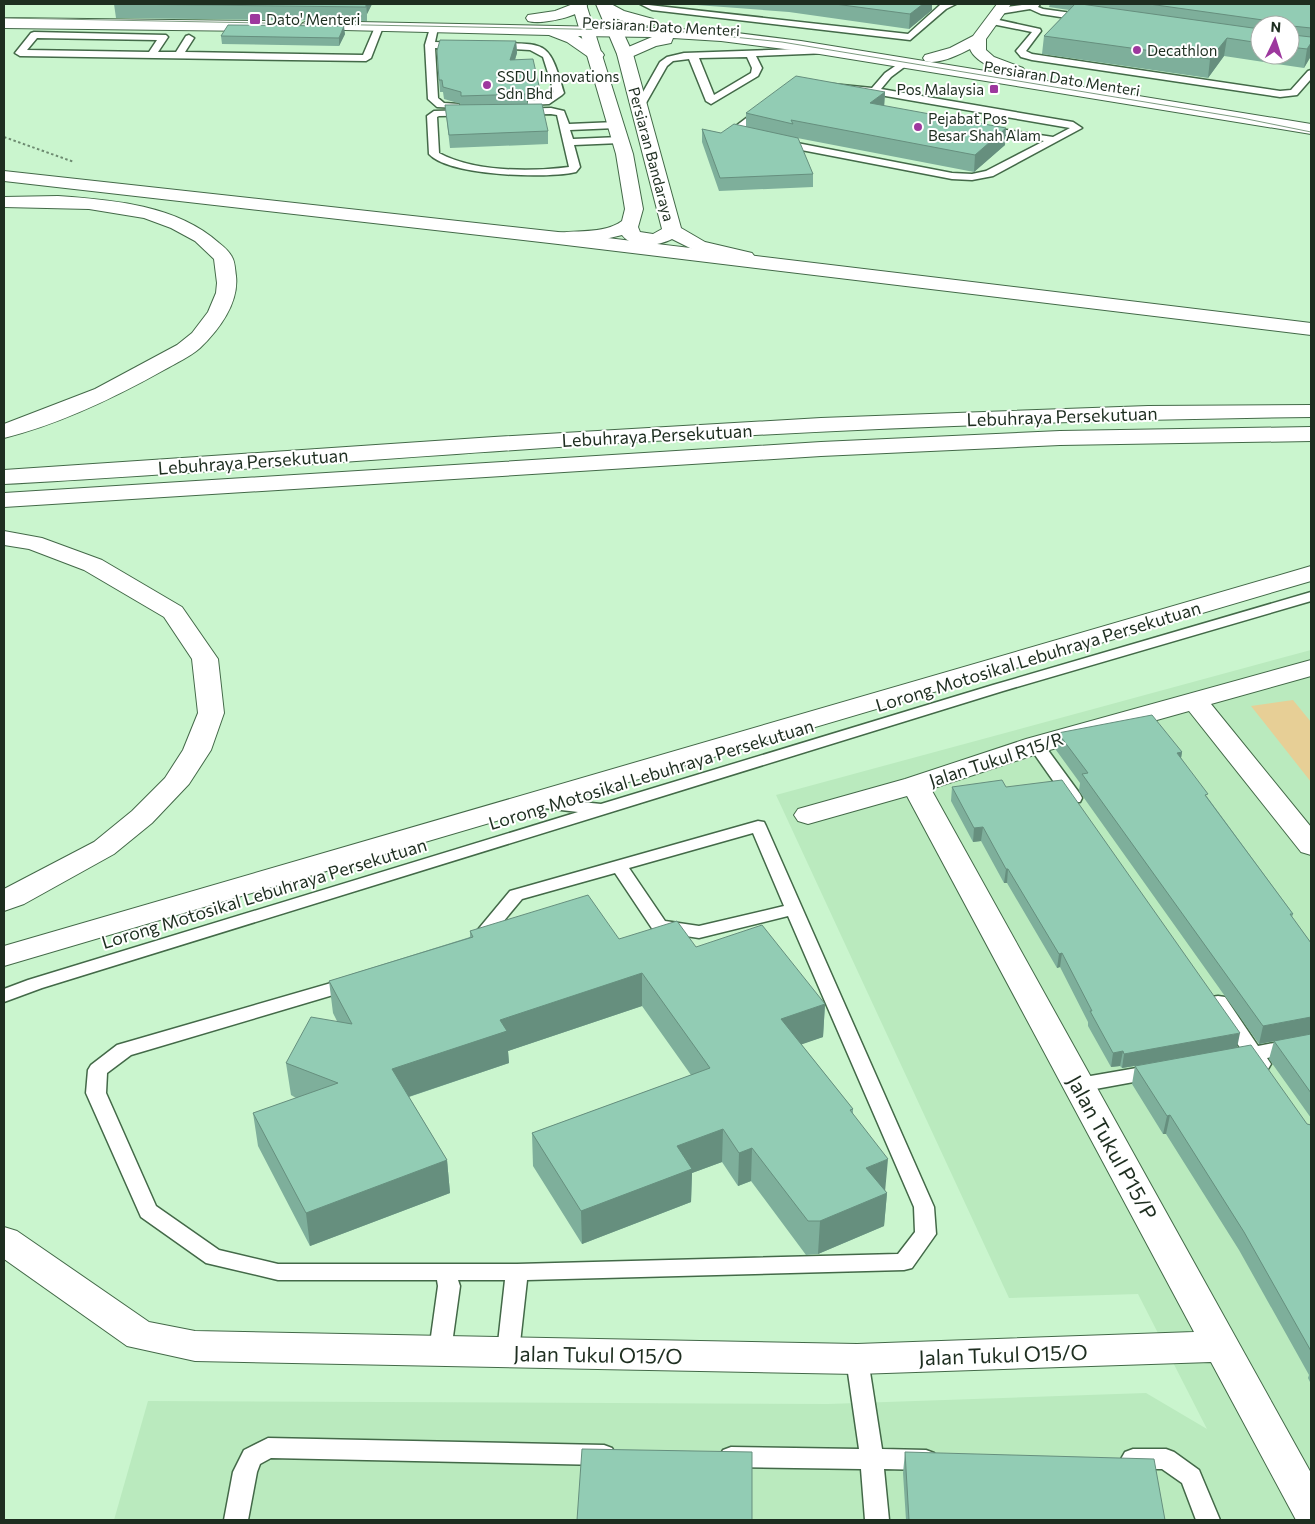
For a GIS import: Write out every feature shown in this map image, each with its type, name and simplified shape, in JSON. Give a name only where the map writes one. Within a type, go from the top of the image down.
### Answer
[{"type":"main road","points":[[484,20],[550,17],[565,13],[580,5]]},
{"type":"main road","name":"Persiaran Bandaraya","points":[[580,5],[631,180],[635,215],[628,226]]},
{"type":"main road","points":[[603,5],[609,11],[619,15],[655,24]]},
{"type":"main road","name":"Persiaran Bandaraya","points":[[603,5],[625,54],[672,230],[687,242],[708,250],[805,268]]},
{"type":"main road","points":[[932,58],[955,51],[978,39],[997,10]]},
{"type":"main road","points":[[4,15],[63,12],[272,16]]},
{"type":"main road","name":"Persiaran Dato Menteri","points":[[293,23],[484,20],[710,35],[832,51],[1311,129]]},
{"type":"main road","points":[[4,23],[293,23]]},
{"type":"main road","name":"Persiaran Dato Menteri","points":[[293,23],[379,27],[542,30],[586,26]]},
{"type":"main road","name":"Persiaran Dato Menteri","points":[[612,27],[655,24],[772,32],[1311,116]]},
{"type":"main road","points":[[542,30],[572,39],[596,55]]},
{"type":"main road","points":[[625,54],[652,42],[710,35]]},
{"type":"main road","points":[[978,39],[978,51],[988,60],[1017,71]]},
{"type":"main road","points":[[1248,107],[1292,110]]},
{"type":"main road","points":[[4,176],[558,238],[1311,329]]},
{"type":"main road","points":[[4,202],[94,203],[148,214],[189,228],[223,256],[228,281],[222,307],[191,345],[118,388],[66,411],[4,431]]},
{"type":"main road","points":[[558,238],[605,233],[628,226],[632,235],[645,239],[661,238],[672,230]]},
{"type":"main road","name":"Lebuhraya Persekutuan","points":[[4,477],[875,422],[1081,414],[1311,411]]},
{"type":"main road","name":"Lebuhraya Persekutuan","points":[[4,500],[541,468],[821,449],[1060,438],[1311,434]]},
{"type":"main road","points":[[4,508],[47,497]]},
{"type":"main road","points":[[4,538],[34,543],[93,565],[173,612],[204,659],[211,714],[197,750],[175,784],[142,817],[104,848],[13,898],[4,901]]},
{"type":"main road","points":[[4,956],[1311,574]]},
{"type":"main road","name":"Jalan Tukul R15/R","points":[[808,815],[915,785],[1036,745],[1311,669]]},
{"type":"main road","points":[[1194,700],[1311,846]]},
{"type":"main road","name":"Jalan Tukul P15/P","points":[[915,785],[1310,1506]]},
{"type":"main road","name":"Jalan Tukul O15/O","points":[[4,1241],[140,1334],[196,1346],[857,1359],[1222,1346]]},
{"type":"lane","points":[[644,4],[652,7],[910,37],[948,6]]},
{"type":"lane","points":[[927,5],[948,6]]},
{"type":"lane","points":[[997,10],[1035,5],[1034,8],[1041,11],[1098,20]]},
{"type":"lane","points":[[997,10],[1036,31],[1021,51],[1024,55],[1032,57],[1280,94],[1294,93],[1311,74]]},
{"type":"lane","points":[[152,55],[162,37],[34,35],[20,53],[152,55],[179,55],[366,58],[379,27]]},
{"type":"lane","points":[[430,45],[537,49],[547,55],[559,93],[546,102],[444,106],[436,103],[432,99],[430,45],[434,28]]},
{"type":"lane","points":[[179,55],[189,38]]},
{"type":"lane","points":[[639,108],[664,64],[670,59],[750,53],[832,51]]},
{"type":"lane","points":[[693,56],[711,101],[755,74],[757,68],[750,53]]},
{"type":"lane","points":[[874,91],[888,75],[904,63]]},
{"type":"lane","points":[[813,84],[874,91],[1077,126],[1077,128],[1054,140],[989,174],[961,177],[742,135],[738,129],[794,86],[813,84]]},
{"type":"lane","points":[[874,91],[886,102]]},
{"type":"lane","points":[[551,111],[561,114],[569,142],[575,167],[572,170],[528,174],[477,168],[439,158],[434,154],[432,116],[437,113],[551,111]]},
{"type":"lane","points":[[976,126],[1054,140]]},
{"type":"lane","points":[[565,127],[618,132]]},
{"type":"lane","points":[[569,142],[618,132]]},
{"type":"lane","points":[[1267,324],[1311,324]]},
{"type":"lane","name":"Lorong Motosikal Lebuhraya Persekutuan","points":[[4,996],[44,981],[998,688],[1311,596]]},
{"type":"lane","points":[[1036,745],[1082,810]]},
{"type":"lane","points":[[532,802],[605,809]]},
{"type":"lane","points":[[758,826],[924,1207],[926,1234],[904,1262],[518,1272],[278,1272],[213,1257],[148,1211],[96,1093],[98,1070],[124,1050],[472,948],[516,895],[619,866],[758,826]]},
{"type":"lane","points":[[619,866],[659,926],[699,932],[794,909]]},
{"type":"lane","points":[[1208,989],[1272,1078]]},
{"type":"lane","points":[[1225,1059],[1311,1043]]},
{"type":"lane","points":[[1079,1085],[1176,1068]]},
{"type":"lane","points":[[508,1352],[518,1272]]},
{"type":"lane","points":[[440,1351],[449,1286],[446,1273]]},
{"type":"lane","points":[[857,1359],[872,1460],[877,1520]]},
{"type":"lane","points":[[236,1520],[245,1472],[252,1457],[268,1448],[624,1455]]},
{"type":"lane","points":[[714,1457],[950,1460]]},
{"type":"lane","points":[[1108,1459],[1166,1459],[1191,1477],[1208,1520]]},
{"type":"shaded area","points":[[1311,650],[1311,1520],[114,1520],[148,1401],[828,1404],[1146,1393],[1207,1429],[1138,1294],[1009,1298],[776,795]]},
{"type":"shaded area","points":[[1293,700],[1311,722],[1311,782],[1251,706]]},
{"type":"building","points":[[114,4],[366,4],[366,7]]},
{"type":"building","points":[[835,4],[923,4],[910,14]]},
{"type":"building","points":[[1075,4],[1250,28],[1250,41],[1227,38],[1210,59],[1044,36]]},
{"type":"building","points":[[1149,4],[1311,4],[1311,28],[1300,27],[1300,15],[1250,15],[1250,18]]},
{"type":"building","points":[[228,25],[344,26],[339,38],[221,36]]},
{"type":"building","points":[[1300,36],[1311,37],[1311,43],[1307,49],[1300,48]]},
{"type":"building","points":[[440,40],[516,41],[510,60],[533,59],[539,86],[526,88],[527,94],[461,96],[461,92],[443,87],[442,80],[439,80],[437,51]]},
{"type":"building","points":[[796,76],[885,92],[870,103],[1006,128],[975,155],[791,120],[793,124],[746,113]]},
{"type":"building","points":[[542,104],[548,131],[449,135],[445,105]]},
{"type":"building","points":[[734,124],[798,138],[813,174],[720,178],[702,129],[721,133]]},
{"type":"building","points":[[1152,715],[1182,752],[1177,753],[1208,794],[1205,795],[1293,914],[1290,914],[1311,943],[1311,1017],[1263,1026],[1082,774],[1088,773],[1058,733]]},
{"type":"building","points":[[1002,780],[1006,787],[1062,780],[1240,1033],[1124,1054],[1123,1051],[1113,1053],[1062,953],[1059,954],[1008,869],[1006,869],[983,827],[974,828],[952,787]]},
{"type":"building","points":[[588,895],[619,939],[677,921],[696,947],[762,925],[825,1004],[781,1019],[853,1109],[850,1110],[888,1159],[866,1168],[887,1193],[820,1221],[808,1221],[752,1148],[739,1153],[723,1129],[677,1146],[692,1169],[581,1211],[532,1133],[710,1068],[642,973],[500,1020],[507,1031],[392,1069],[447,1160],[306,1213],[253,1113],[338,1083],[286,1063],[311,1017],[352,1024],[329,981],[473,937],[470,931]]},
{"type":"building","points":[[1311,1034],[1311,1093],[1274,1041]]},
{"type":"building","points":[[1251,1045],[1307,1124],[1311,1125],[1311,1351],[1244,1232],[1170,1115],[1167,1116],[1135,1066]]},
{"type":"building","points":[[582,1449],[752,1452],[752,1520],[577,1520]]},
{"type":"building","points":[[905,1452],[1154,1459],[1165,1520],[909,1520]]},
{"type":"tram line","points":[[4,18],[675,31],[782,42],[1242,118],[1311,132]]},
{"type":"place","name":"Dato' Menteri","points":[[255,19]]},
{"type":"place","name":"Decathlon","points":[[1137,50]]},
{"type":"place","name":"SSDU Innovations Sdn Bhd","points":[[487,85]]},
{"type":"place","name":"Pos Malaysia","points":[[994,89]]},
{"type":"place","name":"Pejabat Pos Besar Shah Alam","points":[[918,127]]}]
